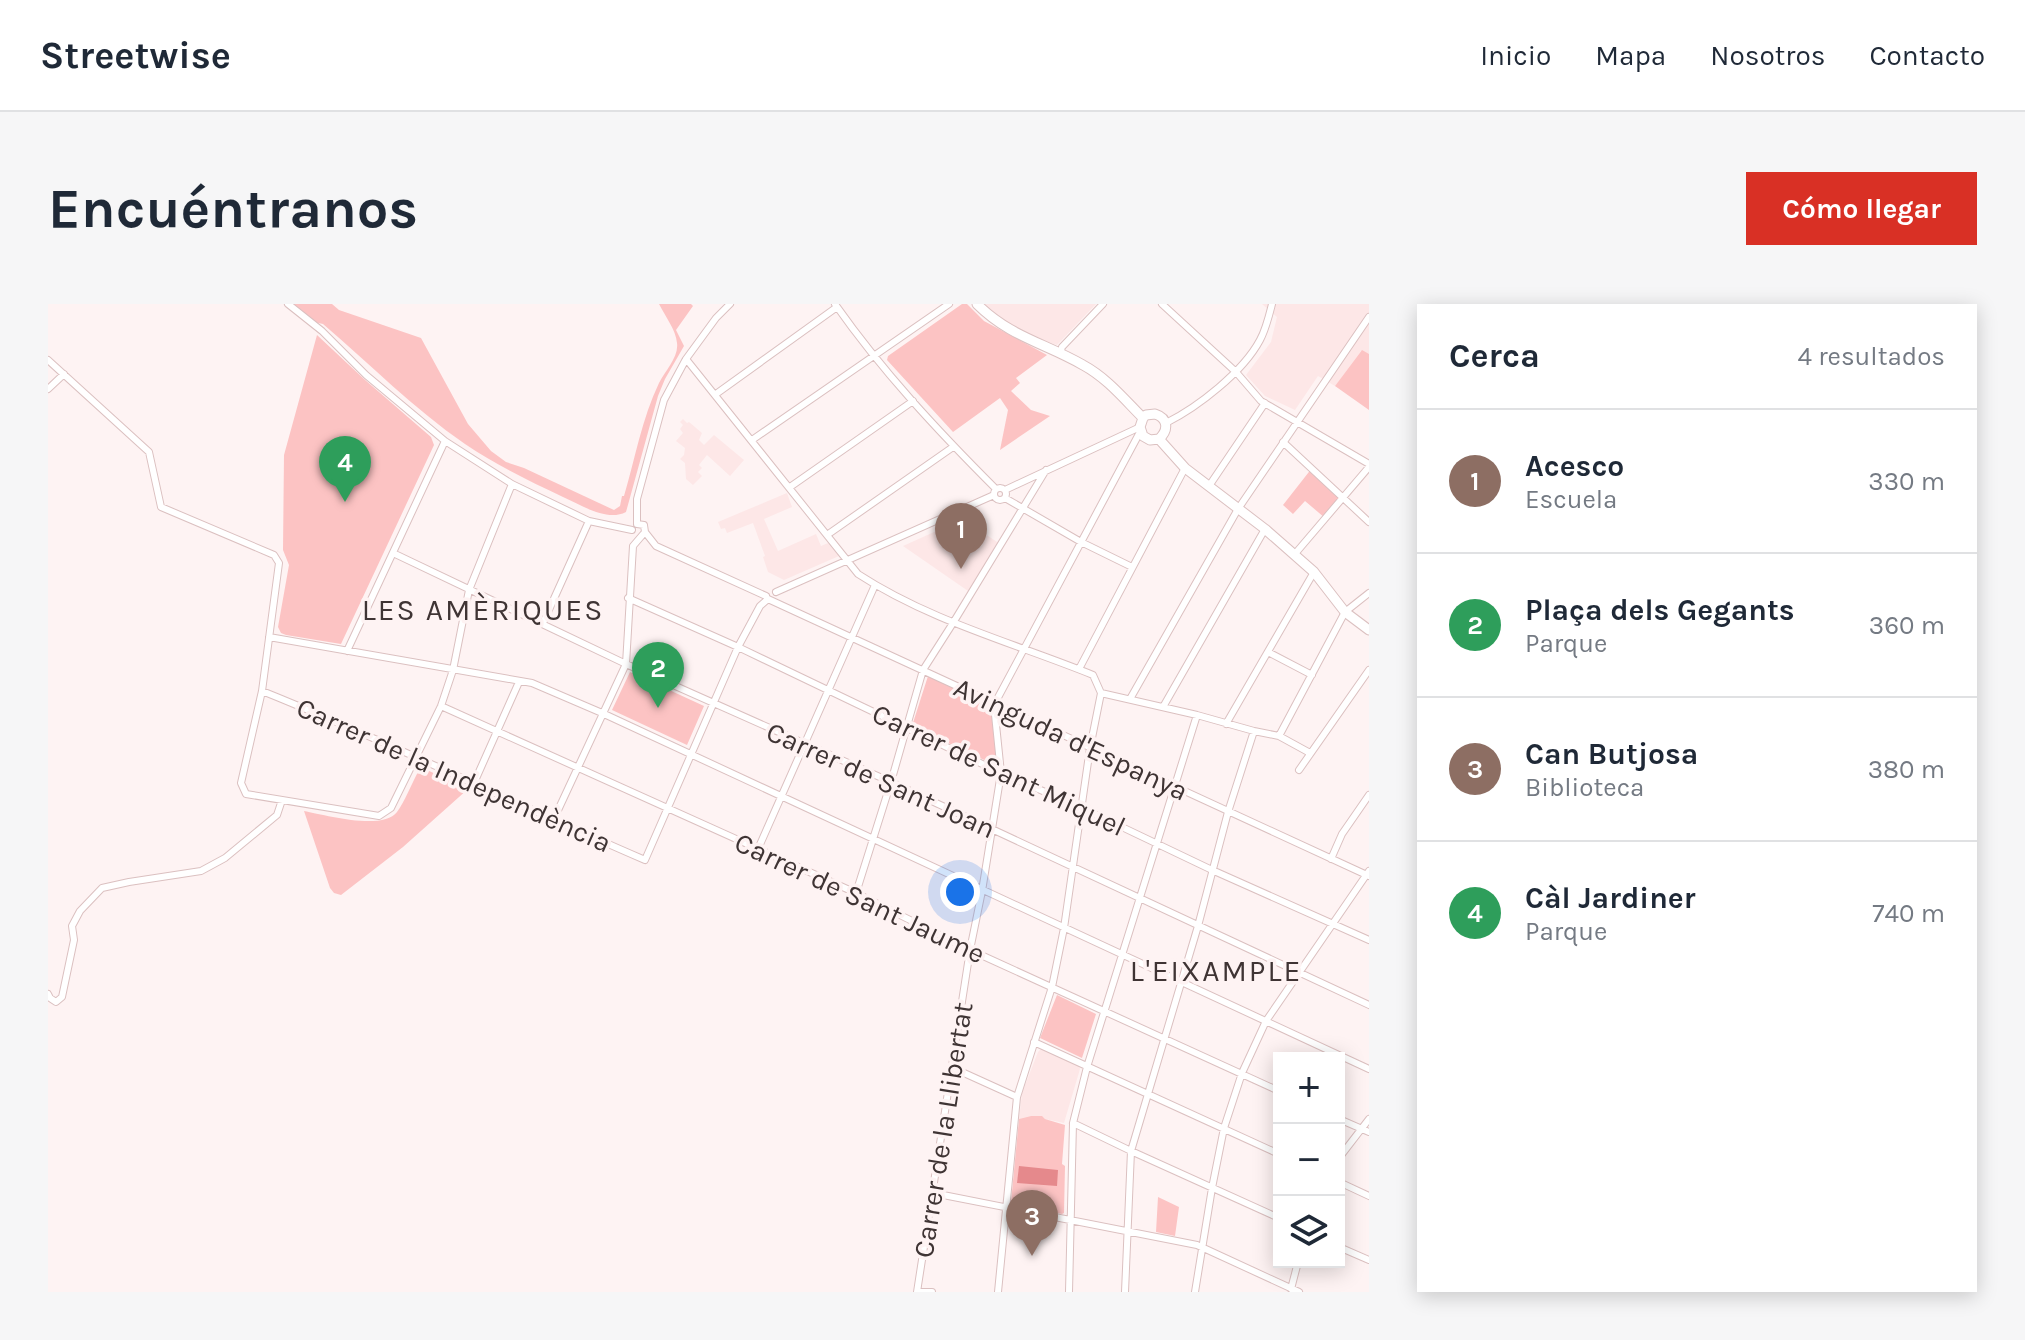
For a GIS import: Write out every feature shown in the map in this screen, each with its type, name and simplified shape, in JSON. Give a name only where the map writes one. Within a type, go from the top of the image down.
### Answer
[{"type":"street","points":[[288,304],[445,441],[512,484],[589,521],[634,527],[644,525],[642,535],[633,546],[626,664],[553,821]]},
{"type":"street","points":[[642,535],[635,536],[637,499],[664,400],[686,359],[730,304]]},
{"type":"street","points":[[752,440],[949,304]]},
{"type":"street","points":[[977,304],[1006,328],[1084,365],[1110,384],[1141,426],[1146,439],[1159,439],[1165,432],[1166,423],[1155,414],[1146,415],[1141,426],[1025,649],[994,705]]},
{"type":"street","points":[[1060,354],[1062,347],[1103,304]]},
{"type":"street","points":[[1162,304],[1265,403],[1369,466],[1294,555]]},
{"type":"street","points":[[1166,423],[1183,414],[1236,372],[1260,341],[1272,304]]},
{"type":"street","points":[[716,394],[836,306],[873,357],[995,492],[997,500],[1046,470],[1141,426]]},
{"type":"street","points":[[1130,699],[1238,509],[1369,317]]},
{"type":"street","points":[[686,359],[858,574],[953,623],[1093,675],[1101,693],[1052,987],[1017,1097],[998,1292]]},
{"type":"street","points":[[48,360],[149,452],[161,507],[274,555],[279,563],[262,691],[241,783],[246,794],[379,816],[391,808],[441,706],[453,670],[469,590],[512,484]]},
{"type":"street","points":[[48,389],[64,374]]},
{"type":"street","points":[[790,487],[913,401]]},
{"type":"street","points":[[1209,486],[1265,403]]},
{"type":"street","points":[[1159,439],[1185,468],[1265,529],[1314,572],[1345,612],[1369,630]]},
{"type":"street","points":[[347,651],[445,441]]},
{"type":"street","points":[[1283,442],[1369,522]]},
{"type":"street","points":[[827,535],[953,447]]},
{"type":"street","points":[[1079,669],[1185,468]]},
{"type":"street","points":[[856,893],[923,670],[1046,470]]},
{"type":"street","points":[[667,809],[738,647],[760,606],[769,599],[769,591],[776,592],[1002,488],[1023,510],[1132,567]]},
{"type":"street","points":[[543,623],[589,521]]},
{"type":"street","points":[[1163,707],[1265,529]]},
{"type":"street","name":"Avinguda d'Espanya","points":[[642,535],[656,546],[994,705],[1368,874]]},
{"type":"street","name":"Carrer de Sant Joan","points":[[393,553],[626,664],[891,782],[1369,1005]]},
{"type":"street","points":[[1226,724],[1314,572]]},
{"type":"street","points":[[758,849],[875,585]]},
{"type":"street","points":[[1279,736],[1345,612],[1369,593]]},
{"type":"street","name":"Carrer de Sant Miquel","points":[[628,598],[1001,773],[1369,940]]},
{"type":"street","points":[[269,637],[532,683],[781,795],[1369,1069]]},
{"type":"street","points":[[1268,652],[1312,675]]},
{"type":"street","points":[[1299,770],[1369,670]]},
{"type":"street","points":[[474,783],[519,682]]},
{"type":"street","name":"Carrer de la Independència","points":[[262,691],[645,860],[667,809]]},
{"type":"street","points":[[1101,693],[1279,736],[1310,753]]},
{"type":"street","name":"Carrer de la Llibertat","points":[[917,1292],[1001,773],[994,705]]},
{"type":"street","name":"Carrer de Sant Jaume","points":[[441,706],[856,893],[970,950],[1273,1088]]},
{"type":"street","points":[[1069,1292],[1073,1123],[1087,1067],[1197,715]]},
{"type":"street","points":[[1125,1292],[1131,1151],[1254,731]]},
{"type":"street","points":[[1331,859],[1342,834],[1369,795]]},
{"type":"street","points":[[48,994],[56,1002],[62,997],[74,940],[72,926],[80,911],[102,888],[201,871],[225,858],[277,815],[282,800]]},
{"type":"street","points":[[1195,1292],[1224,1128],[1242,1073],[1266,1021],[1368,874]]},
{"type":"street","points":[[1034,1042],[1273,1151]]},
{"type":"street","points":[[953,1068],[1017,1097]]},
{"type":"street","points":[[1345,1150],[1369,1119]]},
{"type":"street","points":[[1345,1122],[1369,1132]]},
{"type":"street","points":[[1073,1123],[1273,1215]]},
{"type":"street","points":[[1345,1185],[1369,1196]]},
{"type":"street","points":[[933,1193],[1202,1246],[1299,1292]]},
{"type":"street","points":[[1345,1250],[1369,1260]]},
{"type":"street","points":[[1290,1290],[1296,1268]]},
{"type":"street","points":[[917,1292],[932,1292]]},
{"type":"shaded area","points":[[293,304],[332,304],[339,310],[421,338],[468,424],[491,451],[506,462],[614,510],[620,506],[624,496],[653,396],[677,348],[675,333],[659,304],[693,306],[676,330],[684,346],[658,396],[626,512],[611,515],[586,508],[538,485],[465,444],[410,401],[323,324],[314,322]]},
{"type":"shaded area","points":[[962,304],[967,304],[984,321],[1047,355],[1016,378],[1020,383],[1011,391],[1031,410],[1050,416],[1000,450],[1008,410],[1000,398],[953,432],[887,360],[888,356]]},
{"type":"shaded area","points":[[984,304],[1096,304],[1057,345],[1025,334],[996,316]]},
{"type":"shaded area","points":[[1262,304],[1369,304],[1369,354],[1361,351],[1335,386],[1318,376],[1295,410],[1265,396],[1246,375],[1271,342],[1277,317]]},
{"type":"shaded area","points":[[317,335],[431,437],[434,445],[341,644],[286,635],[278,627],[289,565],[283,550],[284,455]]},
{"type":"shaded area","points":[[1362,350],[1369,354],[1369,410],[1335,386]]},
{"type":"shaded area","points":[[683,419],[702,433],[699,440],[704,445],[714,435],[744,460],[730,476],[707,455],[699,465],[702,468],[698,472],[702,476],[693,485],[686,479],[685,463],[680,459],[685,448],[676,441],[683,433],[680,422]]},
{"type":"shaded area","points":[[1312,468],[1343,497],[1325,518],[1305,501],[1293,514],[1283,505]]},
{"type":"shaded area","points":[[787,493],[792,507],[764,519],[778,551],[816,534],[821,546],[828,543],[839,556],[784,580],[768,572],[753,523],[727,533],[718,522]]},
{"type":"shaded area","points":[[963,519],[1000,544],[971,593],[903,546]]},
{"type":"shaded area","points":[[630,672],[704,706],[687,745],[612,710]]},
{"type":"shaded area","points":[[928,676],[992,707],[997,766],[912,726]]},
{"type":"shaded area","points":[[427,770],[468,789],[403,847],[341,895],[334,893],[304,811],[353,820],[390,818],[400,808],[418,772]]},
{"type":"shaded area","points":[[1057,995],[1096,1014],[1082,1058],[1040,1038]]},
{"type":"shaded area","points":[[1041,1049],[1080,1069],[1064,1123],[1031,1116],[1019,1119],[1022,1093]]},
{"type":"shaded area","points":[[1042,1116],[1065,1125],[1062,1214],[1011,1202],[1019,1119]]},
{"type":"shaded area","points":[[1019,1166],[1058,1170],[1057,1186],[1017,1183]]},
{"type":"shaded area","points":[[1158,1197],[1179,1207],[1175,1236],[1156,1232]]},
{"type":"place","name":"Càl Jardiner","points":[[345,502]]},
{"type":"place","name":"Acesco","points":[[961,569]]},
{"type":"place","name":"Plaça dels Gegants","points":[[658,708]]},
{"type":"place","name":"Can Butjosa","points":[[1032,1256]]},
{"type":"district","name":"LES AMÈRIQUES","points":[[483,610]]},
{"type":"district","name":"L'EIXAMPLE","points":[[1216,971]]}]
